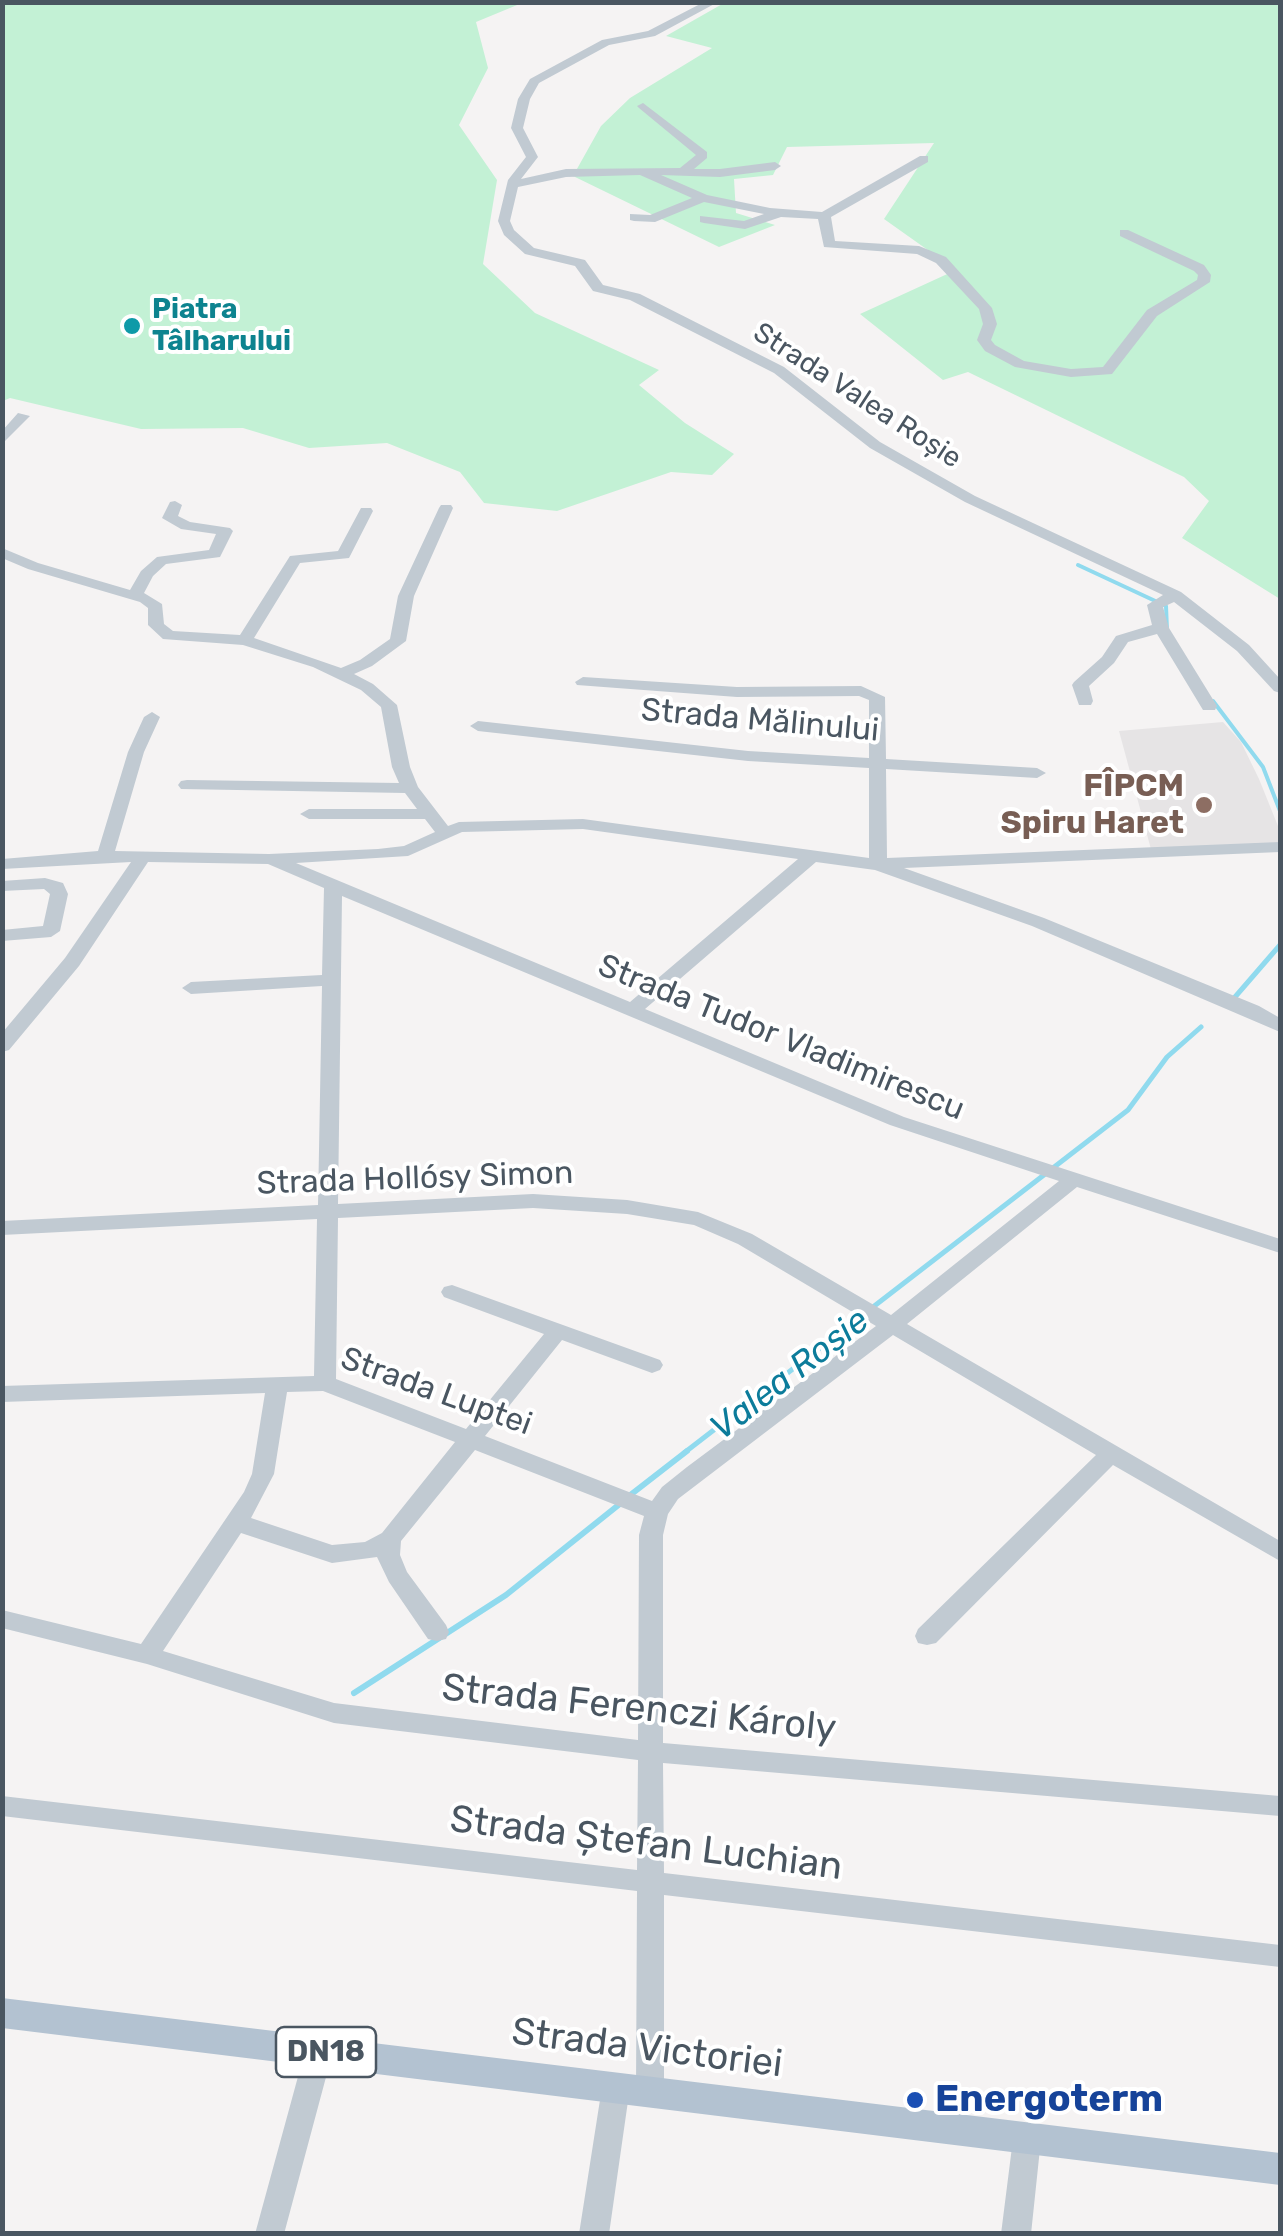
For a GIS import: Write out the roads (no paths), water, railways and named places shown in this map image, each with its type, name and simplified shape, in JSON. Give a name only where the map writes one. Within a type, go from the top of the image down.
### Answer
[{"type":"main road","name":"Strada Victoriei","points":[[2,2013],[1280,2169]]},
{"type":"street","name":"Strada Valea Roșie","points":[[713,2],[651,34],[606,42],[534,81],[524,98],[517,128],[532,157],[516,174],[504,226],[528,249],[580,263],[598,288],[634,297],[746,350],[793,380],[875,445],[918,471],[987,508],[1175,595],[1243,648],[1280,688]]},
{"type":"street","points":[[643,106],[703,156],[682,173]]},
{"type":"street","points":[[642,171],[703,198],[779,213],[824,216],[924,159]]},
{"type":"street","points":[[514,184],[566,174],[682,173],[775,166]]},
{"type":"street","points":[[634,217],[651,218],[703,198]]},
{"type":"street","points":[[704,220],[745,225],[779,213]]},
{"type":"street","points":[[824,216],[828,244],[919,250],[941,260],[986,308],[990,324],[984,340],[990,348],[1020,364],[1071,372],[1107,371],[1152,314],[1204,282],[1205,275],[1199,268],[1124,233]]},
{"type":"street","points":[[2,440],[22,416]]},
{"type":"street","points":[[136,594],[146,574],[162,560],[215,554],[225,531],[186,526],[170,518],[175,505]]},
{"type":"street","points":[[343,673],[366,664],[398,641],[406,596],[446,508]]},
{"type":"street","points":[[245,640],[295,559],[344,554],[366,511]]},
{"type":"street","points":[[2,552],[33,566],[136,594],[156,607],[155,620],[163,634],[245,640],[343,673],[389,705],[396,748],[410,788],[443,830]]},
{"type":"street","points":[[1175,595],[1157,602],[1161,628],[1209,706]]},
{"type":"street","points":[[1085,701],[1080,685],[1122,639],[1161,628]]},
{"type":"street","points":[[584,682],[736,692],[871,693],[878,701],[878,865]]},
{"type":"street","points":[[105,856],[136,752],[152,717]]},
{"type":"street","name":"Strada Mălinului","points":[[478,726],[748,756],[1037,773]]},
{"type":"street","points":[[187,785],[410,788]]},
{"type":"street","points":[[309,814],[429,814]]},
{"type":"street","points":[[2,864],[105,856],[269,858],[408,851],[443,830],[495,823],[558,822],[878,865],[1280,847]]},
{"type":"street","points":[[631,1011],[812,856]]},
{"type":"street","points":[[2,1046],[72,962],[144,857]]},
{"type":"street","name":"Strada Tudor Vladimirescu","points":[[269,858],[897,1121],[1280,1246]]},
{"type":"street","points":[[878,865],[1038,922],[1230,1000],[1280,1026]]},
{"type":"street","points":[[2,886],[45,882],[56,886],[60,894],[51,931],[2,936]]},
{"type":"street","points":[[325,1382],[329,980],[334,886]]},
{"type":"street","points":[[190,988],[329,980]]},
{"type":"street","points":[[594,2234],[633,2090],[650,1882],[652,1535],[658,1512],[670,1493],[877,1316],[1057,1175]]},
{"type":"street","name":"Strada Hollósy Simon","points":[[2,1228],[533,1201],[671,1213],[698,1219],[745,1239],[1280,1552]]},
{"type":"street","points":[[452,1292],[652,1365]]},
{"type":"street","points":[[238,1523],[332,1554],[370,1550],[390,1539],[557,1332]]},
{"type":"street","name":"Strada Luptei","points":[[2,1394],[325,1382],[658,1512]]},
{"type":"street","points":[[148,1655],[238,1523],[264,1474],[277,1385]]},
{"type":"street","points":[[928,1636],[1111,1452]]},
{"type":"street","points":[[390,1539],[388,1555],[397,1576],[437,1632]]},
{"type":"street","name":"Strada Ferenczi Károly","points":[[2,1619],[148,1655],[334,1713],[651,1752],[1280,1806]]},
{"type":"street","name":"Strada Ștefan Luchian","points":[[2,1806],[1280,1956]]},
{"type":"street","points":[[269,2234],[319,2051]]},
{"type":"street","points":[[1016,2234],[1027,2139]]},
{"type":"waterway","name":"Valea Roșie","points":[[1078,565],[1166,606],[1167,630]]},
{"type":"waterway","name":"Valea Roșie","points":[[1213,701],[1263,767],[1280,811]]},
{"type":"waterway","name":"Valea Roșie","points":[[1235,997],[1280,945]]},
{"type":"waterway","name":"Valea Roșie","points":[[684,1453],[1128,1110],[1167,1057],[1201,1027]]},
{"type":"waterway","name":"Valea Roșie","points":[[629,1496],[687,1451]]},
{"type":"waterway","name":"Valea Roșie","points":[[354,1693],[506,1595],[621,1503]]},
{"type":"place","name":"Piatra Tâlharului","points":[[132,326]]},
{"type":"place","name":"FÎPCM Spiru Haret","points":[[1204,805]]},
{"type":"place","name":"Energoterm","points":[[915,2100]]}]
